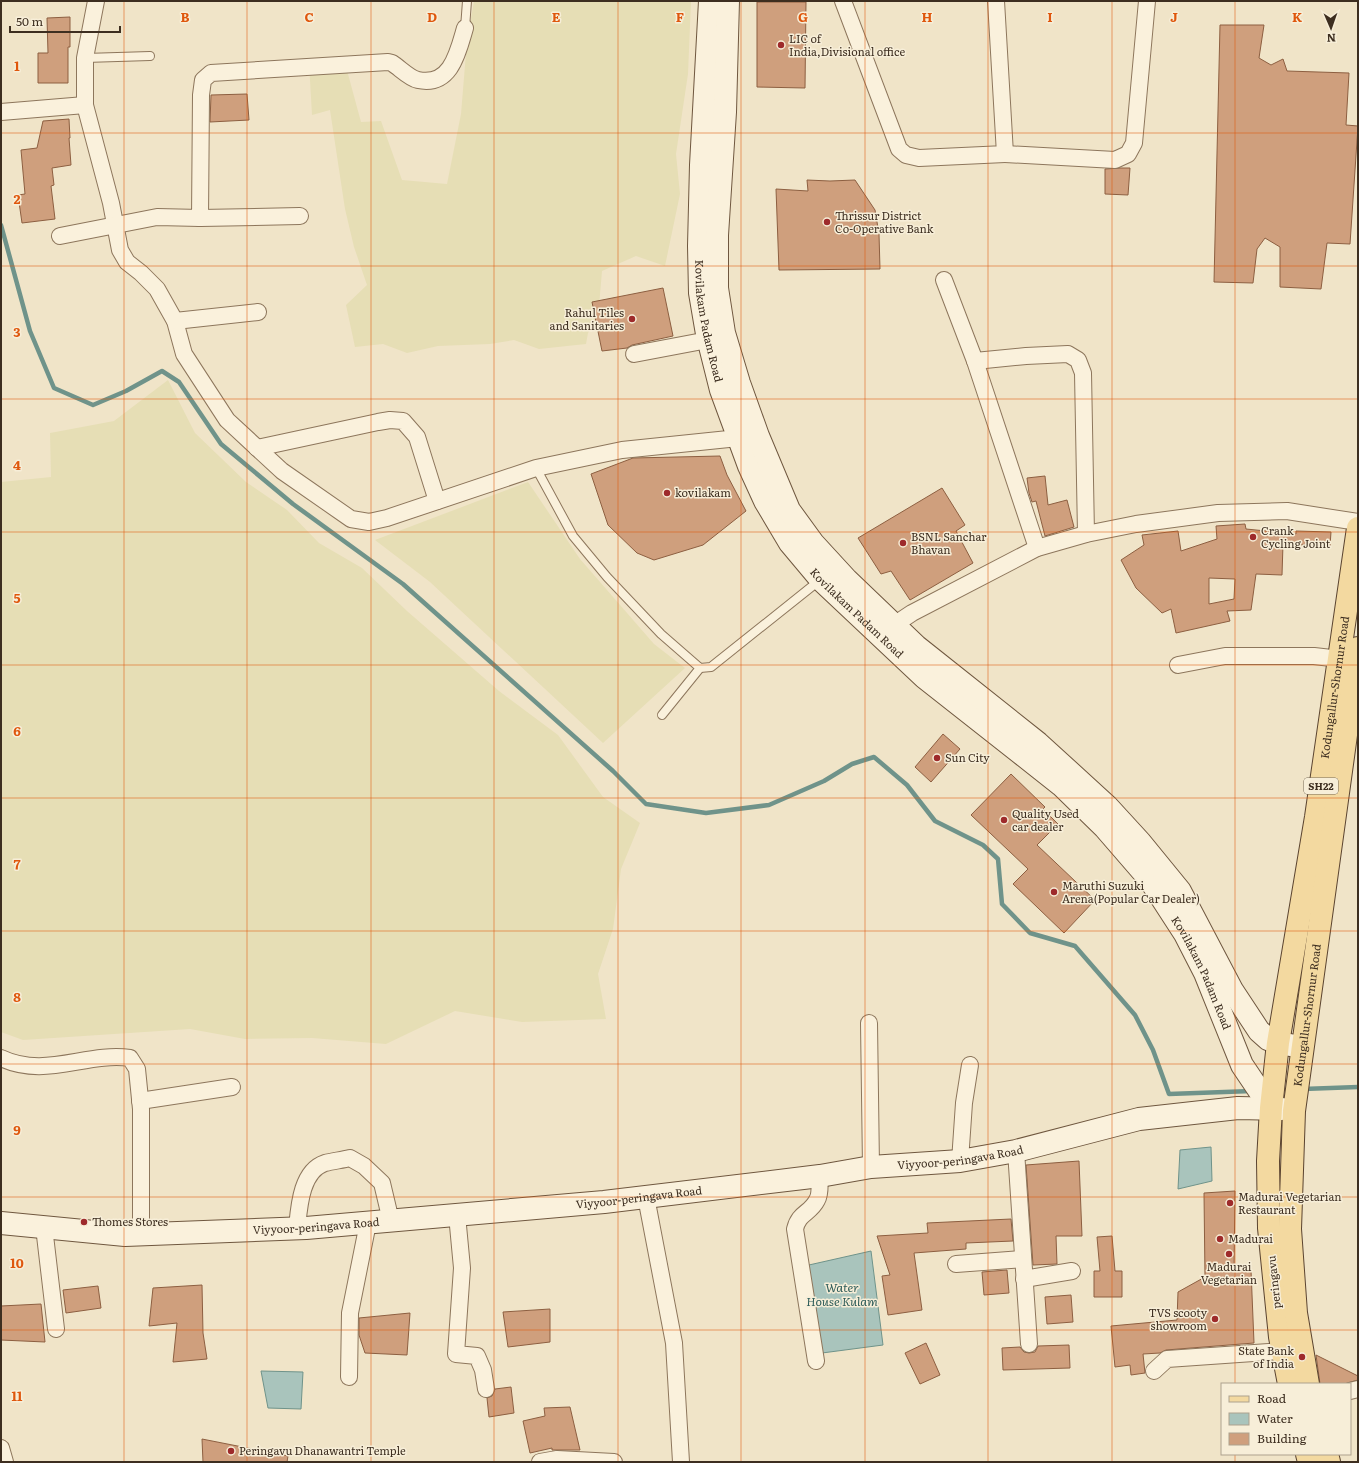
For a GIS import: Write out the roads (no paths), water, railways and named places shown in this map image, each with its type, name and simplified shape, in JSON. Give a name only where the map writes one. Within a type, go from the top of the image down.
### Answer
[{"type":"main road","name":"Kovilakam Padam Road","points":[[710,1],[701,165],[699,246],[700,293],[708,340],[721,390],[789,510],[813,543],[847,580],[924,676],[1061,785],[1105,828],[1150,880],[1185,934],[1206,973],[1242,1065],[1264,1082]]},
{"type":"main road","name":"Kovilakam Padam Road","points":[[728,1],[725,112],[717,235],[717,288],[724,333],[739,383],[748,437],[765,501],[790,543],[821,580],[888,631],[916,646],[1038,743],[1107,806],[1135,836],[1180,890],[1232,990],[1247,1016],[1259,1031],[1268,1039],[1278,1043],[1302,1047]]},
{"type":"main road","name":"Kodungallur-Shornur Road","points":[[1308,1383],[1296,1313],[1290,1228],[1295,1108],[1302,1047],[1353,720],[1353,655],[1358,528]]},
{"type":"main road","name":"Kodungallur-Shornur Road","points":[[1270,1104],[1264,1082],[1278,1043],[1316,817],[1353,655]]},
{"type":"main road","name":"Viyyoor-peringava Road","points":[[1,1223],[125,1234],[141,1234],[297,1228],[391,1221],[646,1197],[820,1176],[871,1167],[960,1161],[1016,1151],[1139,1119],[1270,1104],[1295,1108]]},
{"type":"main road","name":"peringavu","points":[[1270,1104],[1268,1161],[1269,1228],[1282,1351],[1289,1383]]},
{"type":"street","points":[[96,1],[85,58],[85,105],[115,224],[120,250],[128,262],[157,289],[175,321],[184,354],[227,420],[282,471],[351,518],[369,522],[387,518],[536,468],[622,450],[748,437]]},
{"type":"street","points":[[843,1],[899,149],[906,155],[919,158],[1005,154],[1115,160],[1128,154],[1134,143],[1147,1]]},
{"type":"street","points":[[996,1],[1005,154]]},
{"type":"street","points":[[200,218],[200,95],[203,80],[211,73],[392,62],[418,80],[432,80],[444,76],[455,61],[465,28]]},
{"type":"street","points":[[4,112],[85,105]]},
{"type":"street","points":[[60,236],[115,224],[157,217],[200,218],[300,216]]},
{"type":"street","points":[[944,280],[975,361],[1037,548]]},
{"type":"street","points":[[175,321],[258,312]]},
{"type":"street","points":[[634,354],[708,340]]},
{"type":"street","points":[[975,361],[1068,354],[1078,360],[1083,373],[1086,534]]},
{"type":"street","points":[[257,448],[378,422],[390,420],[402,421],[417,437],[437,501]]},
{"type":"street","points":[[888,631],[936,599],[1037,548],[1086,534],[1136,524],[1218,513],[1287,511],[1358,522]]},
{"type":"street","points":[[1178,665],[1225,656],[1353,655]]},
{"type":"street","points":[[870,1023],[871,1167]]},
{"type":"street","points":[[1,1058],[22,1066],[58,1066],[117,1056],[130,1058],[137,1069],[140,1101],[141,1234]]},
{"type":"street","points":[[960,1161],[964,1103],[970,1065]]},
{"type":"street","points":[[140,1101],[232,1087]]},
{"type":"street","points":[[1016,1151],[1028,1344]]},
{"type":"street","points":[[297,1228],[301,1193],[310,1175],[324,1164],[350,1158],[364,1166],[382,1184],[391,1221]]},
{"type":"street","points":[[816,1361],[795,1229],[797,1220],[810,1210],[818,1199],[820,1176]]},
{"type":"street","points":[[646,1197],[674,1343],[681,1462]]},
{"type":"street","points":[[457,1215],[462,1268],[456,1354],[477,1356],[483,1370],[486,1389]]},
{"type":"street","points":[[349,1377],[350,1313],[368,1223]]},
{"type":"street","points":[[44,1227],[56,1329]]},
{"type":"street","points":[[956,1264],[1023,1259]]},
{"type":"street","points":[[1024,1279],[1072,1271]]},
{"type":"street","points":[[1154,1371],[1167,1359],[1282,1351]]},
{"type":"street","points":[[1,1448],[5,1462]]},
{"type":"street","points":[[540,1462],[557,1459],[614,1462]]},
{"type":"lane","points":[[465,28],[468,1]]},
{"type":"lane","points":[[85,58],[150,56]]},
{"type":"lane","points":[[536,468],[573,536],[607,577],[661,634],[700,668]]},
{"type":"lane","points":[[662,715],[700,668],[711,667],[821,580]]},
{"type":"water","points":[[1211,1147],[1212,1181],[1178,1189],[1180,1150]]},
{"type":"water","name":"Water House Kulam","points":[[871,1251],[883,1345],[822,1353],[800,1267]]},
{"type":"water","points":[[261,1371],[303,1372],[301,1409],[268,1408]]},
{"type":"waterway","points":[[1,225],[30,331],[54,388],[93,405],[126,391],[162,371],[179,382],[221,444],[293,504],[403,584],[613,771],[646,804],[706,813],[769,805],[824,781],[852,764],[874,757],[907,785],[935,821],[983,845],[998,859],[1002,904],[1030,933],[1075,946],[1135,1015],[1153,1050],[1169,1094],[1252,1091]]},
{"type":"waterway","points":[[1303,1089],[1358,1087]]},
{"type":"place","name":"LIC of India,Divisional office","points":[[781,45]]},
{"type":"place","name":"Thrissur District Co-Operative Bank","points":[[827,222]]},
{"type":"place","name":"Rahul Tiles and Sanitaries","points":[[632,319]]},
{"type":"place","name":"kovilakam","points":[[667,493]]},
{"type":"place","name":"Crank Cycling Joint","points":[[1253,537]]},
{"type":"place","name":"BSNL Sanchar Bhavan","points":[[903,543]]},
{"type":"place","name":"Sun City","points":[[937,758]]},
{"type":"place","name":"Quality Used car dealer","points":[[1004,820]]},
{"type":"place","name":"Maruthi Suzuki Arena(Popular Car Dealer)","points":[[1054,892]]},
{"type":"place","name":"Madurai Vegetarian Restaurant","points":[[1230,1203]]},
{"type":"place","name":"Thomes Stores","points":[[84,1222]]},
{"type":"place","name":"Madurai","points":[[1220,1239]]},
{"type":"place","name":"Madurai Vegetarian","points":[[1229,1254]]},
{"type":"place","name":"TVS scooty showroom","points":[[1215,1319]]},
{"type":"place","name":"State Bank of India","points":[[1302,1357]]},
{"type":"place","name":"Peringavu Dhanawantri Temple","points":[[231,1451]]}]
